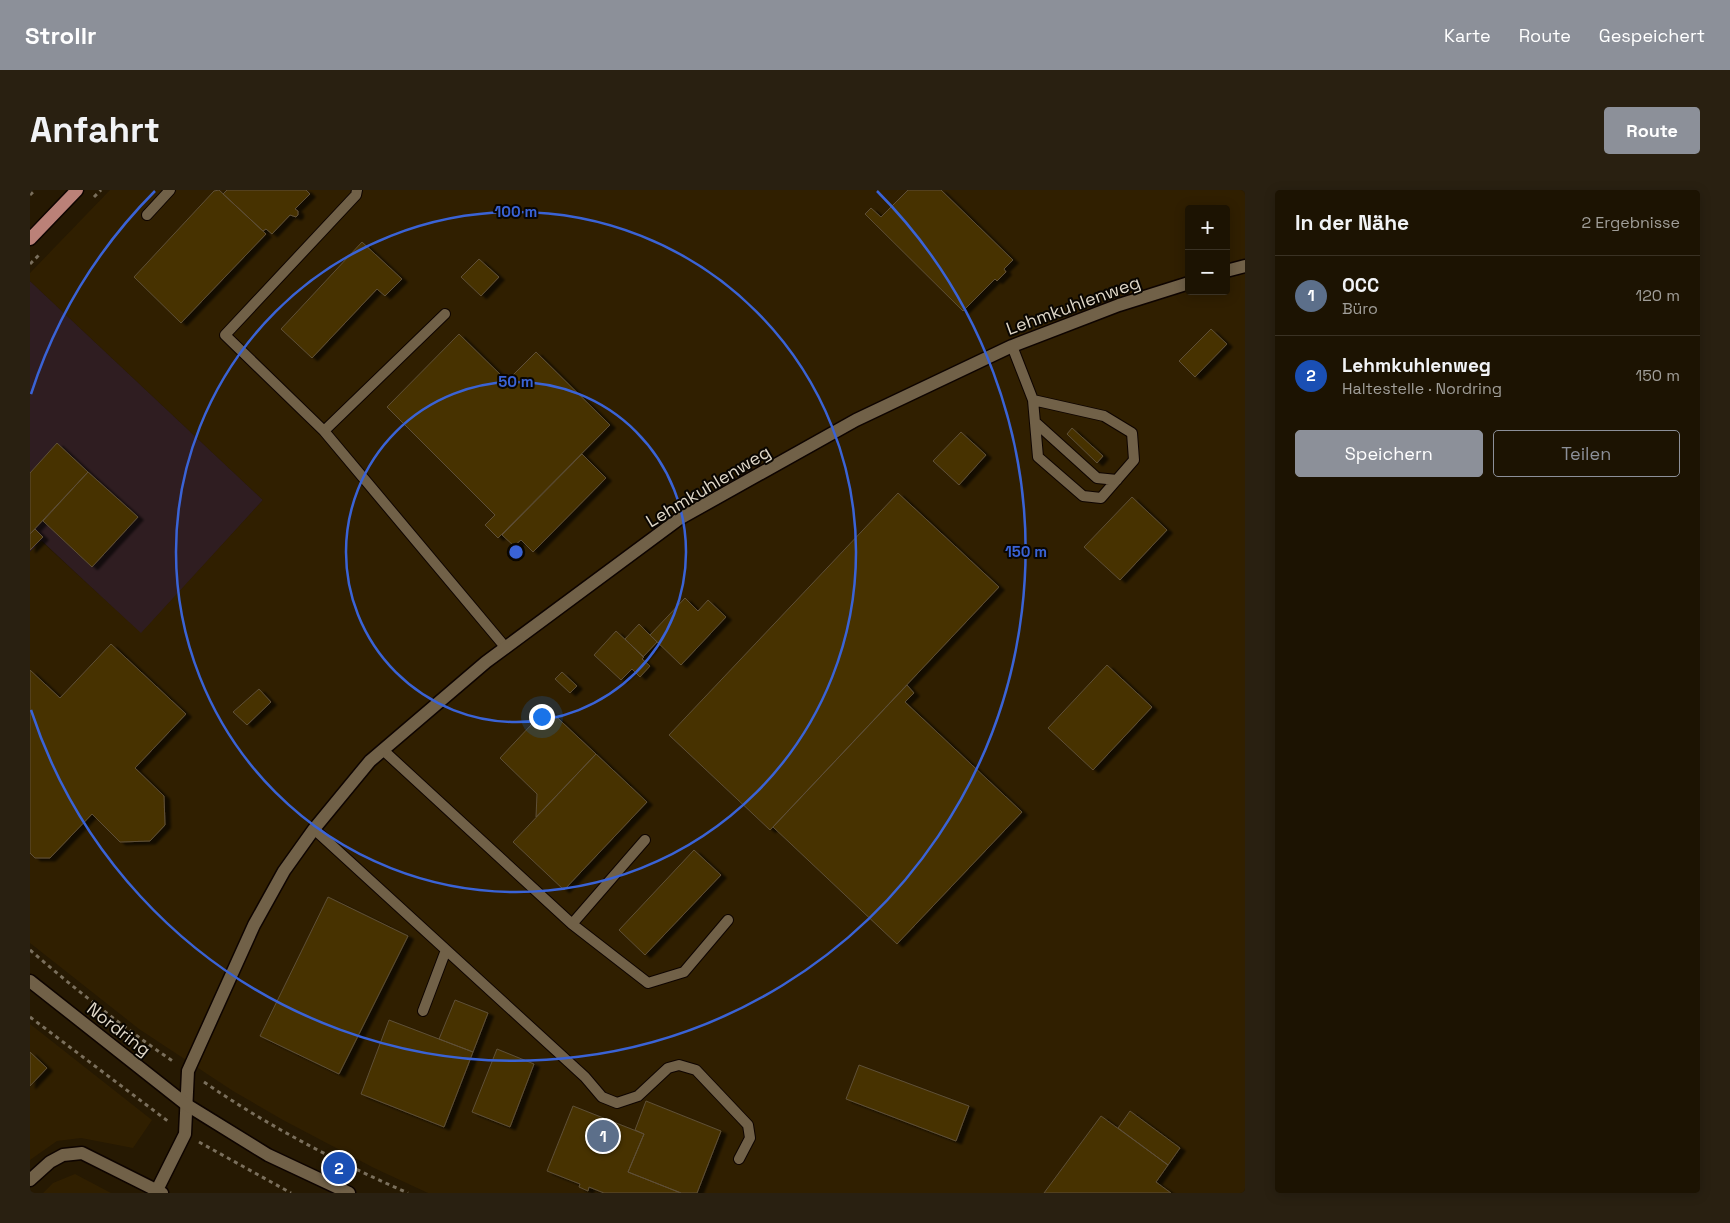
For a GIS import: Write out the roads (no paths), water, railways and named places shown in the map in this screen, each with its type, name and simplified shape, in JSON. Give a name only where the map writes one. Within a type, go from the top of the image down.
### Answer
[{"type":"main road","points":[[30,239],[78,190]]},
{"type":"street","points":[[1230,270],[1245,266]]},
{"type":"street","name":"Lehmkuhlenweg","points":[[187,1105],[188,1071],[254,926],[284,871],[314,829],[370,761],[486,662],[679,519],[856,420],[1012,346],[1112,307],[1185,284]]},
{"type":"street","name":"Nordring","points":[[30,981],[187,1105],[268,1154],[349,1193]]},
{"type":"street","points":[[30,1180],[50,1162],[63,1154],[82,1153],[160,1191],[185,1134],[187,1105]]},
{"type":"lane","points":[[147,215],[170,190]]},
{"type":"lane","points":[[357,190],[356,195],[225,335],[324,431],[506,648]]},
{"type":"lane","points":[[324,431],[445,314]]},
{"type":"lane","points":[[1012,346],[1033,400],[1038,457],[1083,496],[1101,498],[1134,460],[1132,433],[1104,416],[1033,400]]},
{"type":"lane","points":[[1035,422],[1097,478],[1117,480]]},
{"type":"lane","points":[[383,750],[572,924],[648,983],[684,972],[728,920]]},
{"type":"lane","points":[[314,829],[585,1077],[602,1098],[617,1103],[638,1096],[668,1068],[679,1064],[696,1070],[748,1125],[750,1138],[739,1160]]},
{"type":"lane","points":[[572,924],[645,840]]},
{"type":"lane","points":[[423,1011],[446,950]]},
{"type":"place","name":"OCC","points":[[603,1136]]},
{"type":"place","name":"Lehmkuhlenweg","points":[[339,1168]]}]
